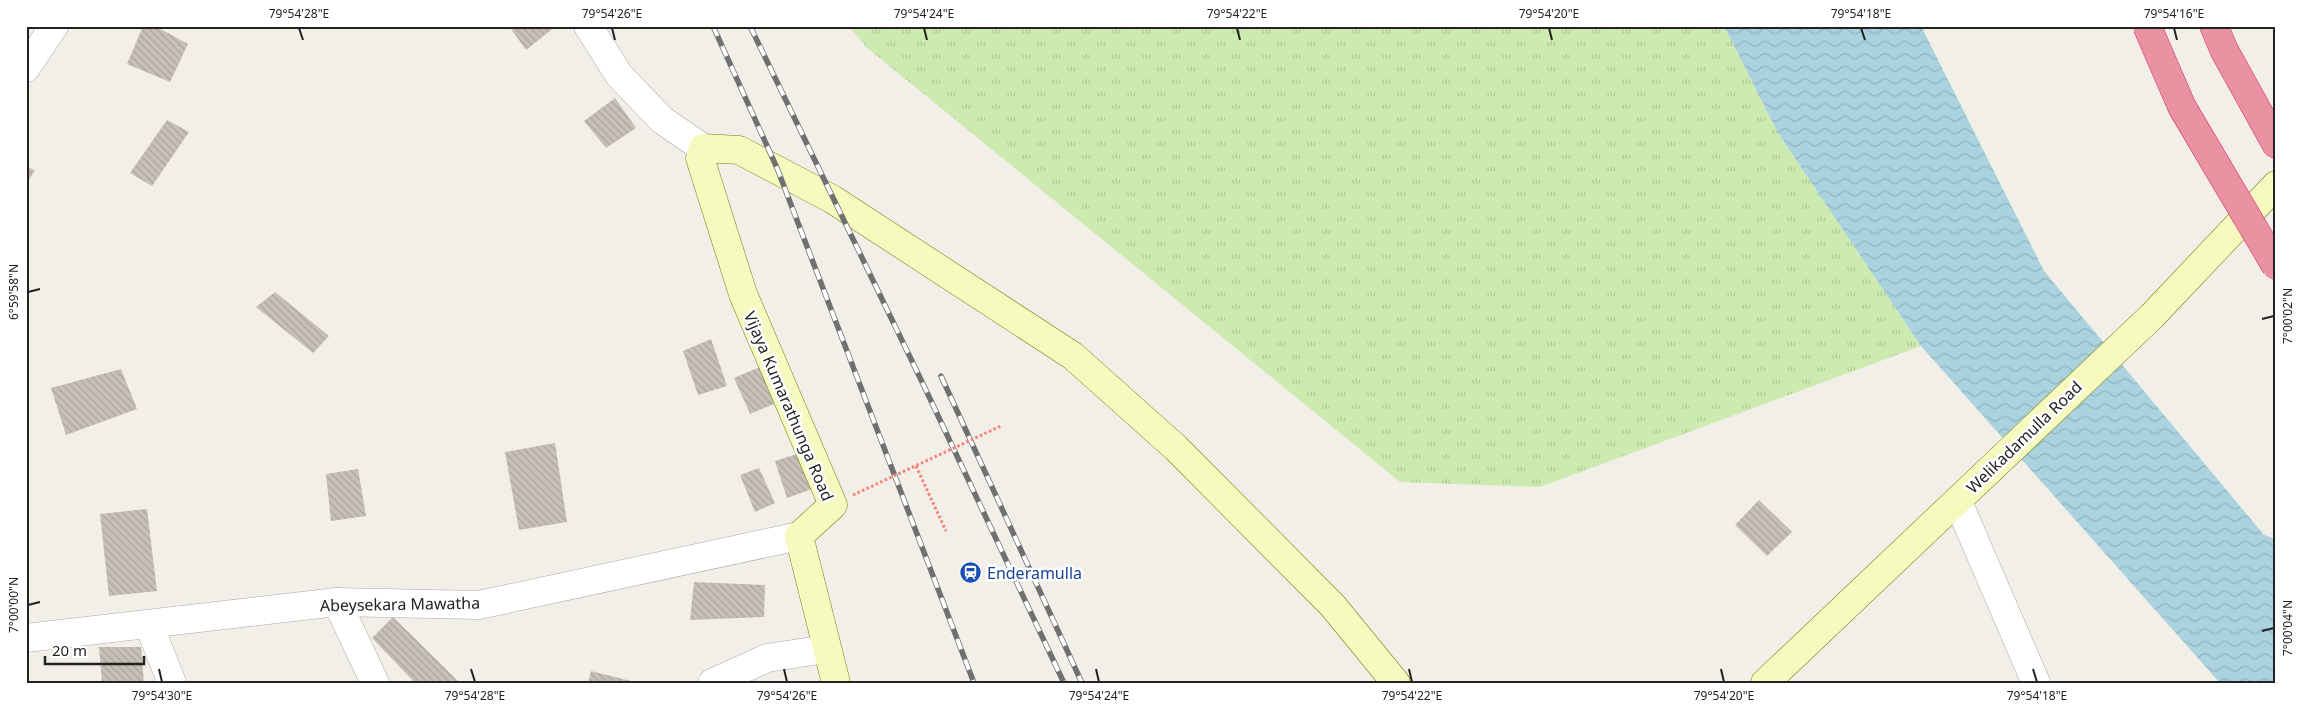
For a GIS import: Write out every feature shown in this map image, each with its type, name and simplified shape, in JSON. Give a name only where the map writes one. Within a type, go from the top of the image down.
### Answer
[{"type":"highway","points":[[2147,26],[2182,107],[2276,266]]},
{"type":"highway","points":[[2214,26],[2224,50],[2276,144]]},
{"type":"street","points":[[26,68],[54,26]]},
{"type":"street","points":[[588,26],[625,82],[662,120],[703,148],[739,150],[816,190],[1073,356],[1176,448],[1333,606],[1396,683]]},
{"type":"street","name":"Vijaya Kumarathunga Road","points":[[703,148],[700,158],[743,294],[833,505],[799,536]]},
{"type":"street","name":"Welikadamulla Road","points":[[1766,683],[1958,502],[1997,461],[2152,316],[2276,184]]},
{"type":"street","points":[[1958,502],[2036,683]]},
{"type":"street","points":[[799,536],[836,683]]},
{"type":"street","name":"Abeysekara Mawatha","points":[[26,638],[337,602],[479,605],[799,536]]},
{"type":"street","points":[[337,602],[375,683]]},
{"type":"street","points":[[149,625],[172,683]]},
{"type":"street","points":[[712,683],[767,658],[826,649]]},
{"type":"path","points":[[853,495],[1001,426]]},
{"type":"path","points":[[916,466],[946,531]]},
{"type":"green space","points":[[849,26],[1724,26],[1778,133],[1921,346],[1540,487],[1400,482],[866,47]]},
{"type":"water","points":[[1724,26],[1921,26],[2044,271],[2264,535],[2276,539],[2276,683],[2220,683],[1921,346],[1778,133]]},
{"type":"building","points":[[143,26],[155,26],[188,44],[170,82],[127,64]]},
{"type":"building","points":[[509,26],[556,26],[526,50]]},
{"type":"building","points":[[615,98],[636,128],[606,148],[584,121]]},
{"type":"building","points":[[167,120],[189,132],[152,186],[130,173]]},
{"type":"building","points":[[26,165],[35,171],[26,183]]},
{"type":"building","points":[[275,292],[329,336],[313,353],[256,307]]},
{"type":"building","points":[[711,339],[727,386],[698,395],[683,351]]},
{"type":"building","points":[[760,367],[776,403],[750,414],[734,378]]},
{"type":"building","points":[[121,369],[137,409],[66,435],[51,388]]},
{"type":"building","points":[[555,443],[567,522],[519,530],[505,452]]},
{"type":"building","points":[[800,453],[812,489],[787,498],[775,461]]},
{"type":"building","points":[[759,468],[775,503],[755,512],[740,475]]},
{"type":"building","points":[[358,469],[366,516],[331,521],[326,474]]},
{"type":"building","points":[[1759,500],[1792,532],[1767,556],[1735,525]]},
{"type":"building","points":[[147,509],[157,591],[109,596],[100,514]]},
{"type":"building","points":[[694,582],[765,585],[764,617],[690,620]]},
{"type":"building","points":[[393,617],[460,683],[415,683],[372,638]]},
{"type":"building","points":[[99,647],[141,647],[144,683],[102,683]]},
{"type":"building","points":[[591,671],[635,682],[635,683],[588,683]]},
{"type":"railway","points":[[713,26],[777,168],[974,683]]},
{"type":"railway","points":[[750,26],[924,386],[1064,683]]},
{"type":"railway","points":[[941,376],[1082,683]]},
{"type":"place","name":"Enderamulla","points":[[971,573]]}]
